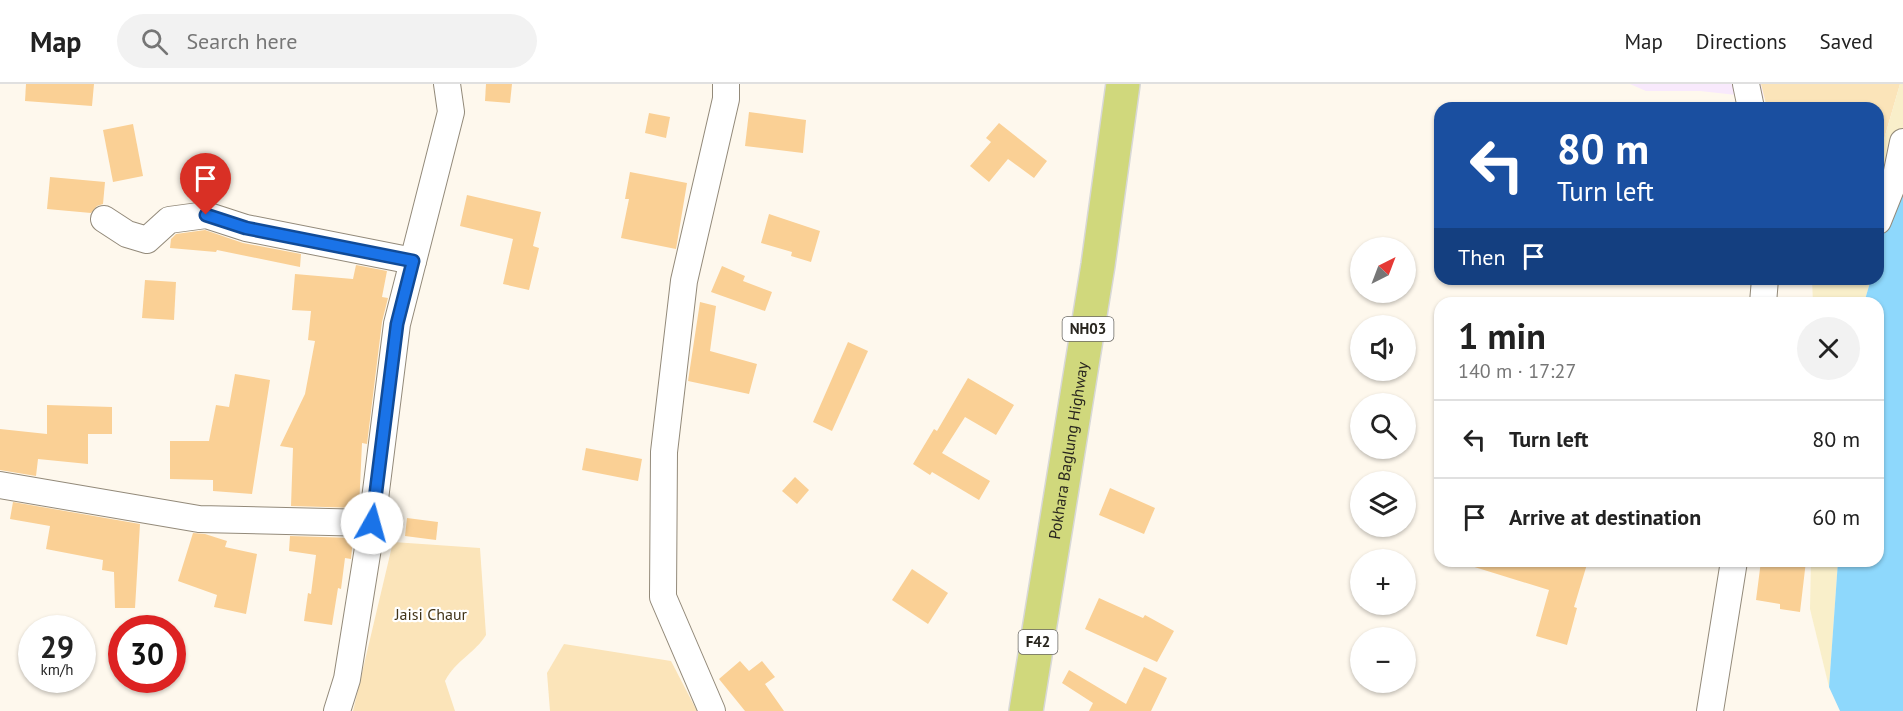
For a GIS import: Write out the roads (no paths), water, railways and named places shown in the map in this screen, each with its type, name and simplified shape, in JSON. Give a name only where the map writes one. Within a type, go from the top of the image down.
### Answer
[{"type":"highway","name":"Pokhara Baglung Highway","points":[[1026,711],[1098,266],[1123,84]]},
{"type":"street","points":[[337,711],[347,680],[372,523],[397,324],[451,112],[447,84]]},
{"type":"street","points":[[712,711],[663,597],[664,452],[684,281],[726,99],[726,84]]},
{"type":"street","points":[[1746,84],[1750,102]]},
{"type":"street","points":[[1884,206],[1896,176],[1903,142]]},
{"type":"street","points":[[104,219],[127,234],[147,240],[169,220],[206,215],[246,228],[413,261]]},
{"type":"street","points":[[0,485],[199,519],[372,523]]},
{"type":"street","points":[[1710,711],[1733,567]]},
{"type":"water","points":[[1903,167],[1903,711],[1840,711],[1829,687],[1838,567],[1884,567],[1884,297],[1866,297],[1869,285],[1884,285],[1884,233]]},
{"type":"park label","name":"Jaisi Chaur","points":[[431,614]]}]
